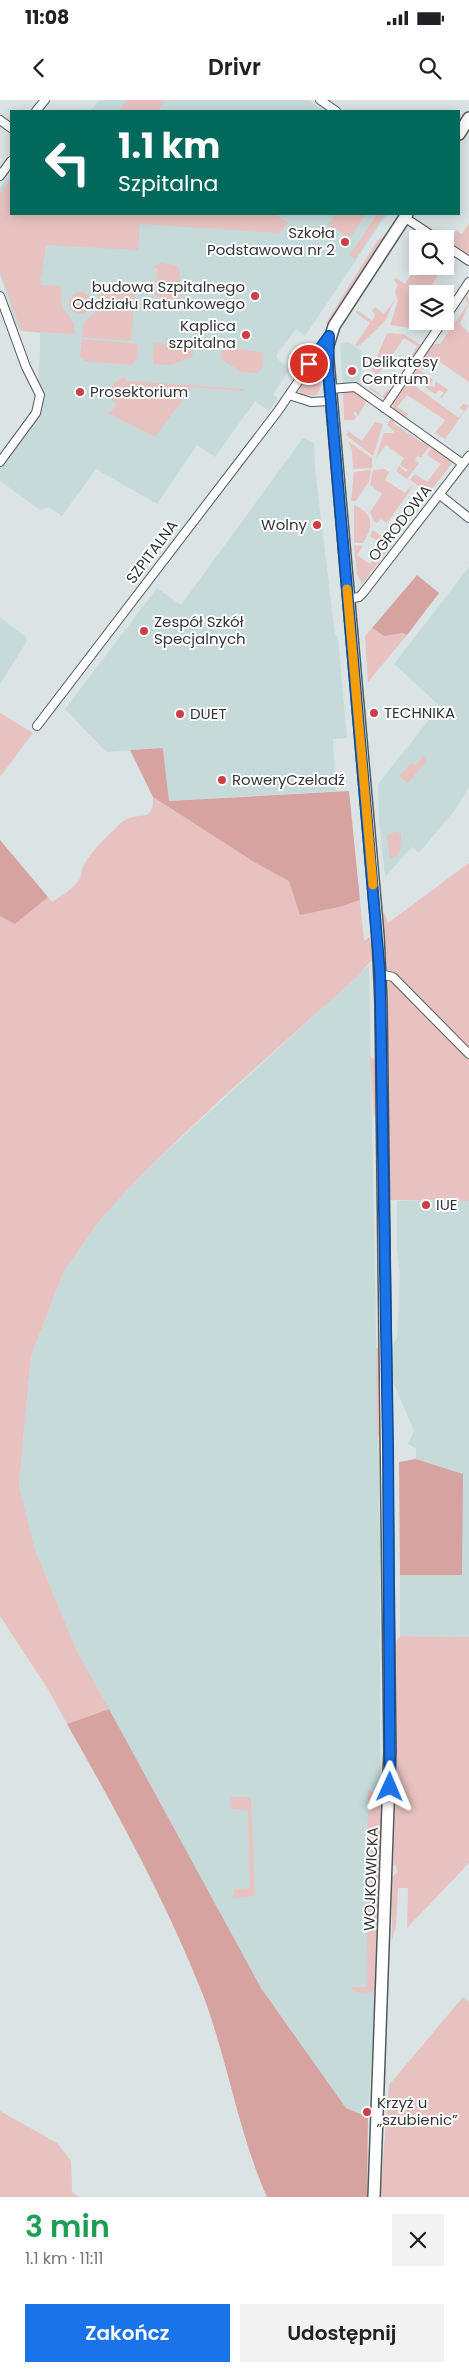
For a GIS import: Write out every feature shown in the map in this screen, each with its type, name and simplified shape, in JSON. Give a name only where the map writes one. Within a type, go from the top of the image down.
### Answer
[{"type":"street","points":[[37,110],[45,100]]},
{"type":"street","points":[[320,100],[335,110]]},
{"type":"street","points":[[460,132],[469,118]]},
{"type":"street","points":[[0,176],[10,162]]},
{"type":"street","points":[[406,215],[425,230]]},
{"type":"street","name":"SZPITALNA","points":[[37,726],[289,395],[406,215]]},
{"type":"street","points":[[454,251],[469,261]]},
{"type":"street","points":[[454,304],[469,282]]},
{"type":"street","points":[[0,296],[26,367],[40,395],[36,413],[0,462]]},
{"type":"street","points":[[384,408],[437,330]]},
{"type":"street","name":"WOJKOWICKA","points":[[329,336],[328,368],[380,974],[390,1751],[374,2197]]},
{"type":"street","points":[[305,371],[316,368],[328,368]]},
{"type":"street","points":[[330,389],[355,387],[463,464]]},
{"type":"street","points":[[289,395],[311,402],[331,401]]},
{"type":"street","name":"OGRODOWA","points":[[348,599],[359,597],[363,594],[469,456]]},
{"type":"street","points":[[440,495],[469,518]]},
{"type":"street","points":[[380,974],[393,977],[469,1054]]},
{"type":"shaded area","points":[[100,100],[308,100],[323,110],[91,110]]},
{"type":"shaded area","points":[[127,100],[165,100],[159,110],[120,110]]},
{"type":"shaded area","points":[[10,174],[10,215],[386,215],[305,336],[296,329],[277,354],[277,359],[290,369],[273,394],[278,398],[269,411],[255,401],[215,457],[197,445],[157,504],[96,469],[62,516],[49,507],[40,510],[0,481],[0,456],[33,411],[37,398],[40,333],[18,330],[14,323],[0,276],[0,188]]},
{"type":"shaded area","points":[[10,179],[10,215],[277,215],[288,223],[279,233],[140,224],[138,250],[46,245],[40,285],[60,286],[62,307],[74,323],[74,334],[21,331],[0,272],[0,194]]},
{"type":"shaded area","points":[[335,215],[365,215],[350,238],[328,225]]},
{"type":"shaded area","points":[[376,215],[384,215],[355,259],[350,255]]},
{"type":"shaded area","points":[[469,223],[469,255],[454,244],[456,231],[462,234]]},
{"type":"shaded area","points":[[389,231],[328,324],[326,323],[377,241]]},
{"type":"shaded area","points":[[160,263],[176,265],[180,269],[179,300],[175,307],[154,306],[157,303],[162,304],[164,297],[155,296],[157,268],[153,267]]},
{"type":"shaded area","points":[[411,275],[438,275],[432,285],[409,285],[409,328],[390,325],[398,301],[395,291],[398,285],[394,280],[396,278],[405,284]]},
{"type":"shaded area","points":[[136,282],[131,341],[82,337],[84,322],[97,310],[100,288],[119,289],[119,285]]},
{"type":"shaded area","points":[[80,292],[88,295],[91,303],[88,311],[80,314],[72,311],[69,303],[72,295]]},
{"type":"shaded area","points":[[467,295],[469,303],[460,324],[469,333],[469,382],[433,357],[424,370],[418,366],[433,344],[440,344],[450,330],[454,330],[454,324],[468,304],[465,298]]},
{"type":"shaded area","points":[[395,299],[385,321],[358,347],[355,345],[370,323],[356,313],[357,310],[373,321],[375,314],[372,311],[375,307],[384,314]]},
{"type":"shaded area","points":[[387,333],[403,334],[421,345],[415,357],[412,355],[417,346],[404,338],[370,387],[383,396],[388,389],[391,391],[386,399],[369,389],[376,372],[371,371]]},
{"type":"shaded area","points":[[82,339],[138,344],[137,359],[132,365],[85,361],[80,355]]},
{"type":"shaded area","points":[[349,342],[361,351],[363,384],[343,386],[340,343]]},
{"type":"shaded area","points":[[154,343],[194,347],[192,357],[171,365],[153,364]]},
{"type":"shaded area","points":[[222,348],[263,352],[262,369],[257,373],[241,372],[221,359]]},
{"type":"shaded area","points":[[417,368],[433,380],[429,386],[435,387],[435,381],[448,390],[442,398],[440,397],[444,393],[439,390],[435,394],[425,387],[430,383],[420,376],[414,380],[412,376]]},
{"type":"shaded area","points":[[313,373],[320,375],[321,387],[317,395],[303,395],[299,392],[301,386],[306,378]]},
{"type":"shaded area","points":[[125,377],[127,381],[245,389],[241,391],[192,387],[155,437],[109,414],[116,405],[109,394],[110,391],[117,381]]},
{"type":"shaded area","points":[[408,381],[459,418],[464,411],[460,408],[463,404],[469,405],[445,439],[435,433],[445,420],[407,395],[397,407],[408,414],[406,417],[393,408],[393,403]]},
{"type":"shaded area","points":[[343,389],[357,392],[367,401],[358,416],[355,411],[353,414],[357,417],[354,420],[344,420]]},
{"type":"shaded area","points":[[396,418],[393,423],[421,442],[424,437],[431,444],[421,458],[417,456],[415,460],[419,463],[407,479],[396,471],[399,466],[406,472],[408,470],[400,465],[404,458],[386,445],[376,458],[384,433],[393,433],[394,431],[387,425],[390,419]]},
{"type":"shaded area","points":[[375,422],[383,424],[373,456],[346,435],[348,431],[362,441]]},
{"type":"shaded area","points":[[303,438],[314,443],[315,468],[335,635],[338,637],[347,738],[333,739],[336,791],[169,801],[163,748],[106,752],[65,709],[157,588],[181,605]]},
{"type":"shaded area","points":[[348,441],[372,458],[372,468],[353,469],[352,450]]},
{"type":"shaded area","points":[[433,445],[452,458],[453,462],[429,493],[410,480],[415,474],[427,482],[441,464],[427,455]]},
{"type":"shaded area","points":[[385,469],[389,472],[385,480],[405,493],[411,486],[412,488],[387,523],[381,519],[377,523],[374,522],[370,512],[382,494],[370,485],[373,470]]},
{"type":"shaded area","points":[[371,470],[369,481],[356,501],[351,501],[354,472]]},
{"type":"shaded area","points":[[354,505],[369,516],[369,531],[363,543],[354,543]]},
{"type":"shaded area","points":[[373,530],[392,544],[362,584],[357,574],[354,545],[363,546],[357,555],[370,564],[383,545],[370,536]]},
{"type":"shaded area","points":[[469,567],[469,787],[455,810],[419,853],[412,847],[385,877],[379,822],[378,784],[440,706],[394,664]]},
{"type":"shaded area","points":[[417,575],[439,593],[407,635],[403,633],[384,636],[372,628]]},
{"type":"shaded area","points":[[0,617],[26,637],[27,641],[0,684]]},
{"type":"shaded area","points":[[372,628],[384,636],[403,633],[407,635],[368,682],[365,636]]},
{"type":"shaded area","points":[[0,713],[33,733],[0,777]]},
{"type":"shaded area","points":[[163,748],[169,801],[349,791],[360,900],[343,906],[300,915],[289,881],[254,862],[153,797],[130,750]]},
{"type":"shaded area","points":[[424,755],[426,762],[408,783],[399,776],[411,763],[415,766]]},
{"type":"shaded area","points":[[153,797],[254,862],[343,906],[360,900],[364,941],[383,927],[382,915],[384,912],[388,923],[469,863],[469,1201],[384,1200],[384,952],[369,963],[359,975],[222,1098],[142,1174],[99,1221],[64,1271],[31,1356],[19,1486],[35,1550],[77,1651],[109,1709],[67,1724],[49,1691],[0,1616],[0,916],[15,923],[48,897],[52,902],[70,890],[80,879],[84,864],[96,848],[124,821],[148,814],[153,805]]},
{"type":"shaded area","points":[[398,831],[401,834],[401,848],[398,855],[390,859],[387,835]]},
{"type":"shaded area","points":[[0,840],[48,897],[15,924],[0,916]]},
{"type":"shaded area","points":[[369,965],[380,1537],[380,1804],[376,1980],[368,2117],[346,2108],[261,1988],[77,1651],[35,1550],[19,1486],[31,1356],[64,1271],[99,1221],[142,1174]]},
{"type":"shaded area","points":[[370,1055],[376,1062],[377,1112],[374,1117]]},
{"type":"shaded area","points":[[397,1201],[469,1201],[469,1637],[400,1636],[400,1575],[460,1575],[463,1474],[416,1459],[416,1448],[408,1444],[414,1431],[386,1366],[391,1347],[397,1338],[400,1276],[397,1249]]},
{"type":"shaded area","points":[[376,1348],[380,1348],[381,1433],[377,1438]]},
{"type":"shaded area","points":[[416,1459],[463,1474],[462,1575],[400,1575],[399,1462]]},
{"type":"shaded area","points":[[400,1636],[469,1637],[469,1863],[407,1928],[408,1888],[398,1888],[396,1926],[392,1940],[392,1877],[397,1873],[397,1868],[393,1864],[397,1754],[396,1641]]},
{"type":"shaded area","points":[[109,1709],[261,1988],[346,2108],[368,2117],[367,2197],[267,2197],[248,2147],[212,2020],[189,1960],[140,1857],[67,1724]]},
{"type":"shaded area","points":[[368,1789],[383,1801],[377,1986],[372,1992],[361,1993],[351,1990],[352,1987],[367,1987]]},
{"type":"shaded area","points":[[231,1797],[251,1797],[255,1896],[232,1898],[235,1889],[250,1888],[248,1810],[231,1809]]},
{"type":"shaded area","points":[[463,1997],[469,2002],[469,2197],[380,2197],[389,2085]]},
{"type":"shaded area","points":[[0,2111],[57,2143],[71,2161],[72,2192],[79,2197],[0,2197]]},
{"type":"slow traffic","points":[[347,589],[373,885]]},
{"type":"place","name":"Szkoła Podstawowa nr 2","points":[[345,242]]},
{"type":"place","name":"budowa Szpitalnego Oddziału Ratunkowego","points":[[255,296]]},
{"type":"place","name":"Kaplica szpitalna","points":[[246,335]]},
{"type":"place","name":"Delikatesy Centrum","points":[[352,371]]},
{"type":"place","name":"Prosektorium","points":[[80,392]]},
{"type":"place","name":"Wolny","points":[[317,525]]},
{"type":"place","name":"Zespół Szkół Specjalnych","points":[[144,631]]},
{"type":"place","name":"TECHNIKA","points":[[374,713]]},
{"type":"place","name":"DUET","points":[[180,714]]},
{"type":"place","name":"RoweryCzeladź","points":[[222,780]]},
{"type":"place","name":"IUE","points":[[426,1205]]},
{"type":"place","name":"Krzyż u „szubienic”","points":[[367,2112]]},
{"type":"route","points":[[309,364],[329,336],[327,349],[334,448],[380,974],[388,1445],[390,1787]]}]
